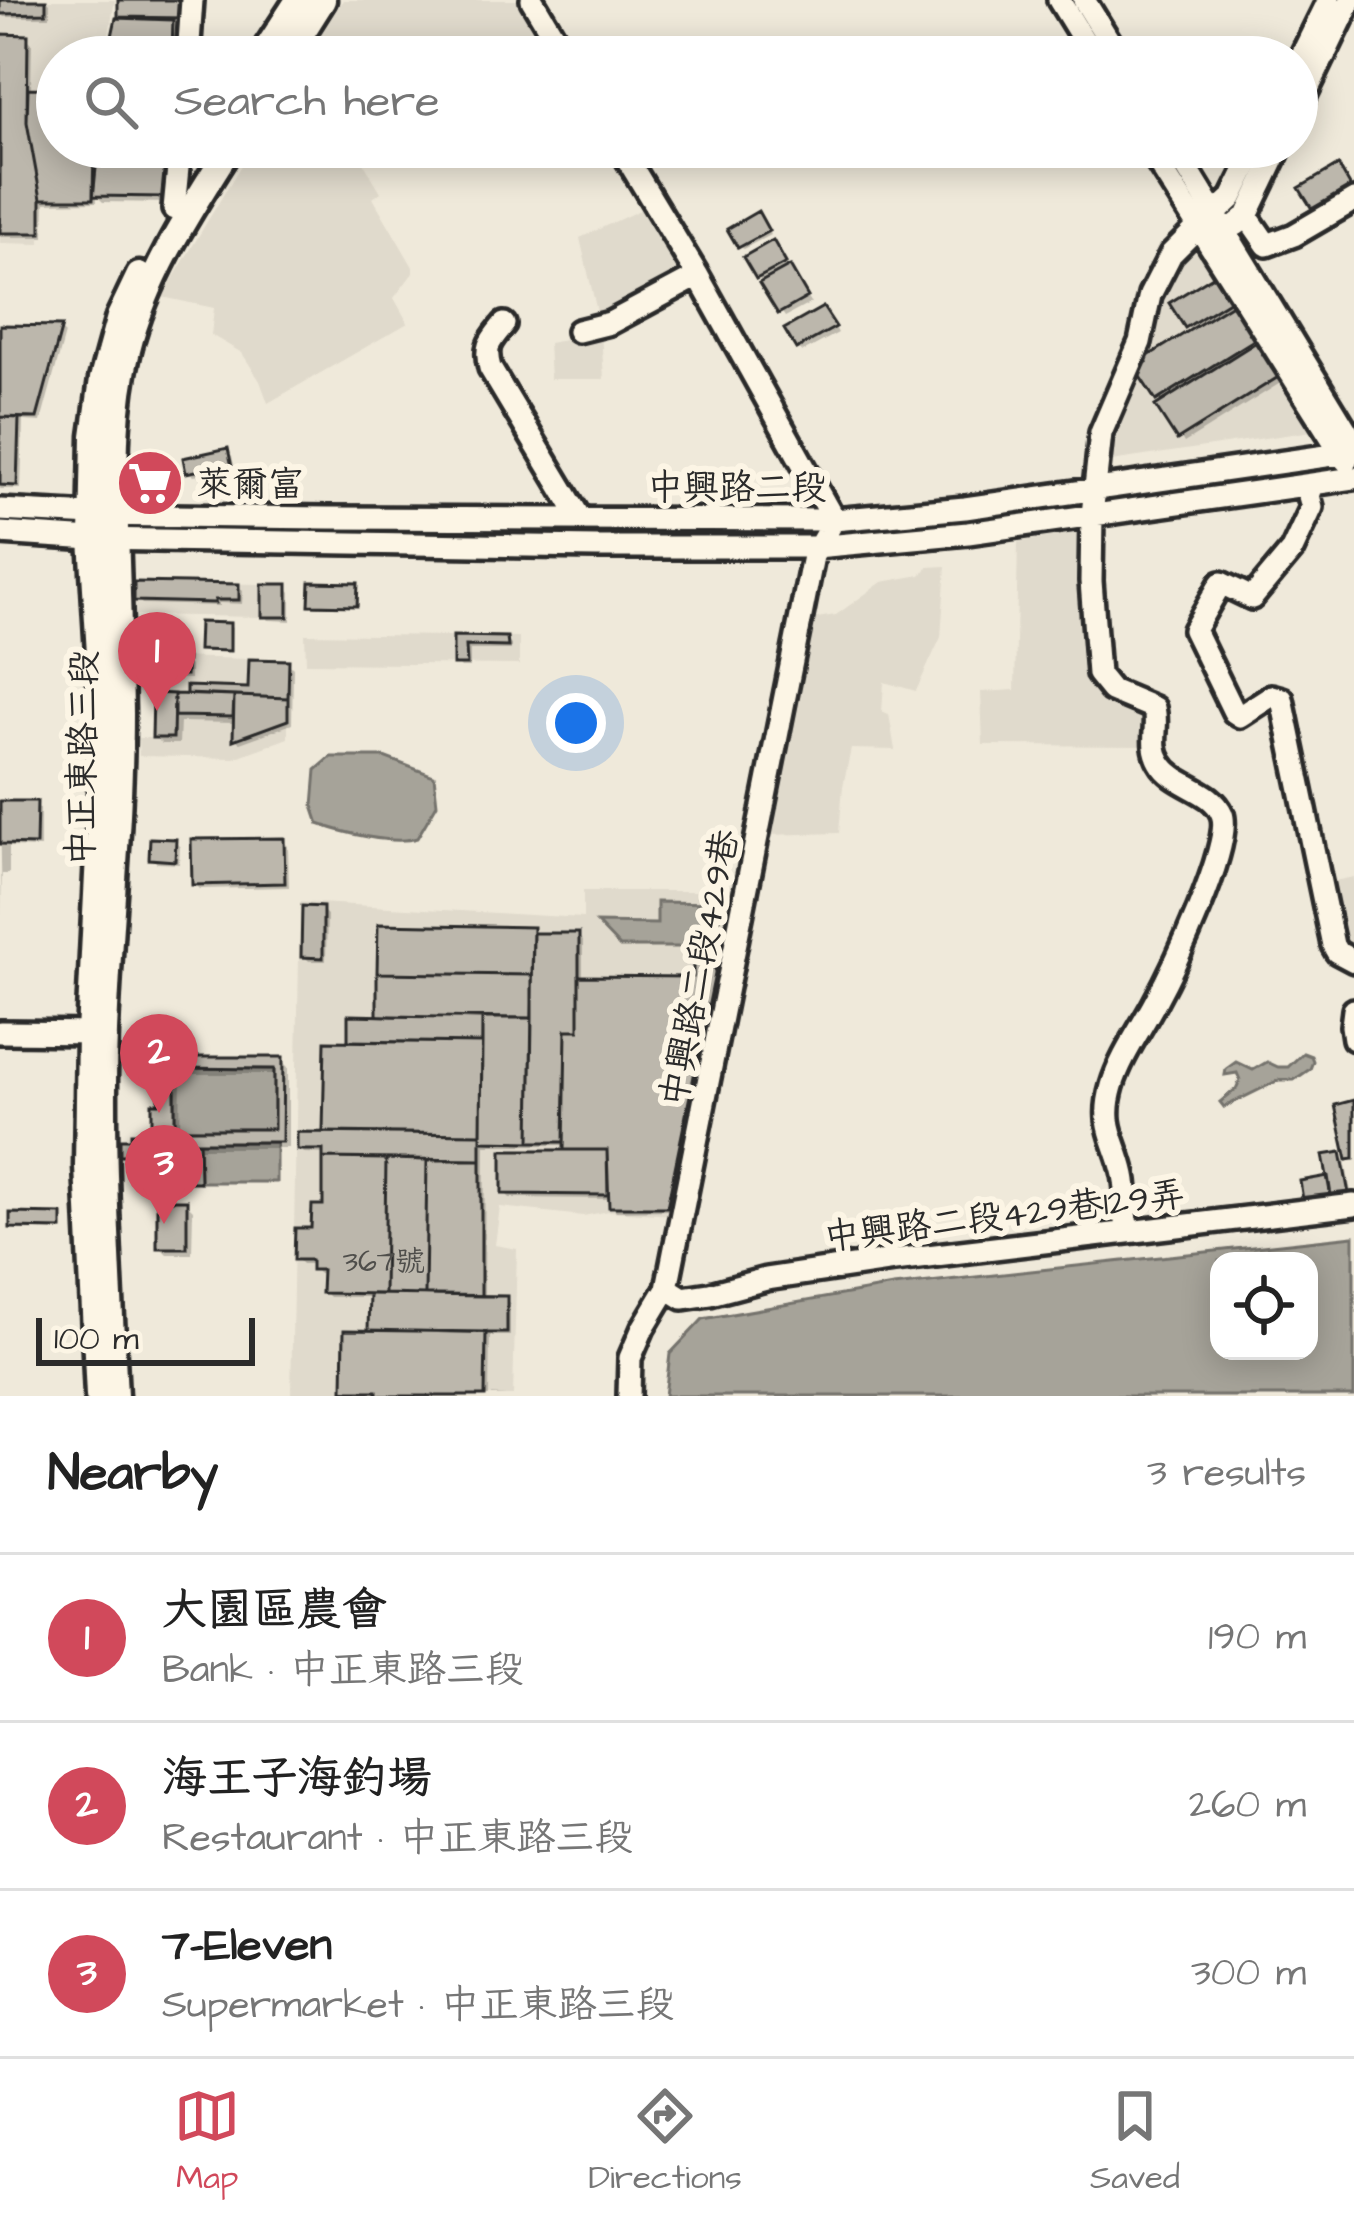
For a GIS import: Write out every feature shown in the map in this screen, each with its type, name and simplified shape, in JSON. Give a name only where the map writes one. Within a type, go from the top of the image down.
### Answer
[{"type":"main road","points":[[275,36],[298,0]]},
{"type":"main road","points":[[299,36],[322,0]]},
{"type":"main road","name":"中正東路三段","points":[[98,1396],[86,1166],[120,799],[94,436],[101,379],[119,317],[198,168]]},
{"type":"main road","name":"中正東路三段","points":[[104,527],[128,347],[146,296],[216,168]]},
{"type":"main road","name":"中正東路三段","points":[[97,1033],[115,1396]]},
{"type":"street","points":[[189,36],[192,0]]},
{"type":"street","points":[[532,0],[553,36]]},
{"type":"street","points":[[1059,0],[1081,36]]},
{"type":"street","points":[[1084,0],[1105,36]]},
{"type":"street","points":[[1311,36],[1329,0]]},
{"type":"street","points":[[1318,68],[1351,0]]},
{"type":"street","points":[[175,209],[178,168]]},
{"type":"street","points":[[633,168],[834,520],[816,547]]},
{"type":"street","points":[[1166,168],[1213,225]]},
{"type":"street","points":[[1184,168],[1351,459]]},
{"type":"street","points":[[1213,225],[1247,168]]},
{"type":"street","points":[[1126,1231],[1123,1172],[1107,1120],[1113,1080],[1201,902],[1223,830],[1222,815],[1211,800],[1179,782],[1161,764],[1153,744],[1154,708],[1111,690],[1098,674],[1091,581],[1101,434],[1140,342],[1150,295],[1171,254],[1213,225],[1247,216],[1270,168]]},
{"type":"street","points":[[1247,216],[1267,245],[1294,236],[1354,200]]},
{"type":"street","points":[[578,331],[610,323],[698,276]]},
{"type":"street","points":[[504,324],[490,340],[486,353],[490,368],[580,518]]},
{"type":"street","name":"中興路二段","points":[[104,527],[297,518],[834,520],[1351,459]]},
{"type":"street","name":"中興路二段","points":[[104,527],[296,542],[816,547],[968,533],[1313,484],[1351,459]]},
{"type":"street","points":[[1313,484],[1312,507],[1292,550],[1252,598],[1221,583],[1195,630],[1234,712],[1240,716],[1270,696],[1282,699],[1333,945],[1354,961]]},
{"type":"street","points":[[0,510],[104,527]]},
{"type":"street","points":[[296,542],[297,518]]},
{"type":"street","points":[[0,533],[104,527]]},
{"type":"street","name":"中興路二段429巷","points":[[629,1396],[630,1358],[667,1288],[816,547]]},
{"type":"street","points":[[1354,1010],[1354,1039]]},
{"type":"street","points":[[0,1032],[97,1033]]},
{"type":"street","name":"中興路二段429巷129弄","points":[[667,1288],[683,1298],[788,1276],[1354,1205]]},
{"type":"shaded area","points":[[0,0],[115,0],[109,36],[36,36],[36,168],[72,168],[93,199],[41,199],[40,244],[0,243]]},
{"type":"shaded area","points":[[343,0],[524,0],[545,36],[320,36]]},
{"type":"shaded area","points":[[239,168],[367,168],[381,192],[373,198],[413,267],[394,298],[408,323],[268,403],[242,353],[211,335],[214,308],[162,297]]},
{"type":"shaded area","points":[[646,207],[687,285],[601,332],[604,379],[550,379],[548,343],[565,340],[598,316],[580,238]]},
{"type":"shaded area","points":[[1195,247],[1312,431],[1111,461],[1121,414],[1139,384],[1166,283]]},
{"type":"shaded area","points":[[1087,531],[1093,677],[1146,708],[1146,746],[983,745],[981,692],[1015,690],[1018,542]]},
{"type":"shaded area","points":[[946,566],[941,637],[916,691],[884,682],[882,712],[889,714],[895,750],[851,749],[839,833],[766,835],[810,619],[836,615],[882,582]]},
{"type":"shaded area","points":[[130,582],[262,584],[262,617],[132,615]]},
{"type":"shaded area","points":[[305,634],[519,637],[519,665],[306,663]]},
{"type":"shaded area","points":[[136,656],[289,660],[288,698],[138,693]]},
{"type":"shaded area","points":[[174,716],[233,717],[233,739],[288,720],[288,738],[234,758],[139,756],[138,738],[173,738]]},
{"type":"shaded area","points":[[331,757],[384,757],[434,776],[437,804],[417,838],[382,839],[319,824],[313,806],[316,770]]},
{"type":"shaded area","points":[[1354,877],[1354,956],[1345,951],[1329,882]]},
{"type":"shaded area","points":[[583,891],[738,891],[673,1215],[609,1211],[583,1216],[500,1207],[495,1245],[517,1249],[513,1396],[291,1396],[300,902],[583,918]]},
{"type":"shaded area","points":[[657,902],[721,903],[716,947],[620,947],[597,923],[657,924]]},
{"type":"shaded area","points":[[1303,1053],[1313,1061],[1294,1080],[1279,1080],[1224,1107],[1220,1102],[1240,1080],[1237,1073],[1225,1075],[1236,1062],[1253,1070],[1267,1062],[1288,1067]]},
{"type":"shaded area","points":[[175,1068],[274,1069],[274,1129],[175,1129]]},
{"type":"shaded area","points":[[199,1142],[276,1142],[276,1182],[200,1182]]},
{"type":"shaded area","points":[[1354,1236],[1354,1396],[665,1396],[670,1354],[703,1319],[893,1286]]},
{"type":"building","points":[[0,0],[46,0],[46,13],[0,14]]},
{"type":"building","points":[[118,0],[186,0],[186,18],[118,17]]},
{"type":"building","points":[[116,18],[173,20],[172,36],[112,36]]},
{"type":"building","points":[[0,34],[28,35],[27,122],[41,199],[41,233],[0,233]]},
{"type":"building","points":[[28,88],[36,88],[36,168],[96,168],[93,199],[41,199],[27,122]]},
{"type":"building","points":[[1338,165],[1354,193],[1317,217],[1299,188]]},
{"type":"building","points":[[94,168],[168,168],[167,197],[93,196]]},
{"type":"building","points":[[758,211],[769,231],[738,248],[727,229]]},
{"type":"building","points":[[773,240],[786,263],[756,279],[743,257]]},
{"type":"building","points":[[790,266],[808,297],[778,314],[759,283]]},
{"type":"building","points":[[1216,274],[1232,299],[1185,328],[1169,303]]},
{"type":"building","points":[[1235,302],[1257,338],[1156,401],[1135,369]]},
{"type":"building","points":[[823,307],[836,327],[796,349],[784,329]]},
{"type":"building","points":[[0,325],[62,326],[37,418],[0,417]]},
{"type":"building","points":[[1258,341],[1280,376],[1177,440],[1155,406]]},
{"type":"building","points":[[0,417],[19,418],[17,486],[0,485]]},
{"type":"building","points":[[228,448],[234,477],[204,484],[201,470],[186,473],[183,458]]},
{"type":"building","points":[[134,582],[239,584],[239,600],[134,601]]},
{"type":"building","points":[[310,582],[358,583],[357,606],[309,605]]},
{"type":"building","points":[[262,584],[288,584],[288,617],[262,617]]},
{"type":"building","points":[[199,622],[230,623],[230,651],[198,650]]},
{"type":"building","points":[[453,636],[507,637],[508,647],[466,646],[467,665],[453,665]]},
{"type":"building","points":[[159,657],[187,658],[186,675],[159,675]]},
{"type":"building","points":[[249,659],[289,660],[288,698],[186,694],[186,686],[248,688]]},
{"type":"building","points":[[153,693],[174,694],[173,738],[152,738]]},
{"type":"building","points":[[174,694],[234,696],[233,717],[174,716]]},
{"type":"building","points":[[234,696],[288,698],[288,720],[233,740]]},
{"type":"building","points":[[0,801],[37,801],[36,845],[0,844]]},
{"type":"building","points":[[150,838],[176,839],[175,861],[149,859]]},
{"type":"building","points":[[284,838],[285,883],[192,885],[191,839]]},
{"type":"building","points":[[302,906],[323,907],[323,958],[301,957]]},
{"type":"building","points":[[378,924],[533,927],[532,975],[377,973]]},
{"type":"building","points":[[533,933],[579,933],[579,1030],[566,1030],[564,1142],[530,1142]]},
{"type":"building","points":[[693,956],[715,956],[715,974],[667,1207],[609,1207],[607,1150],[564,1150],[566,1030],[579,1030],[579,976],[693,977]]},
{"type":"building","points":[[377,973],[532,975],[532,1018],[377,1016]]},
{"type":"building","points":[[348,1015],[482,1018],[482,1043],[348,1041]]},
{"type":"building","points":[[482,1018],[532,1018],[530,1142],[481,1141]]},
{"type":"building","points":[[325,1041],[482,1043],[481,1134],[323,1132]]},
{"type":"building","points":[[165,1057],[283,1057],[282,1142],[164,1138],[164,1125],[152,1125],[152,1103],[159,1103],[159,1078],[165,1079]],"holes":[[[175,1068],[274,1069],[274,1129],[175,1129]]]},
{"type":"building","points":[[1354,1100],[1354,1159],[1347,1160],[1335,1105]]},
{"type":"building","points":[[297,1132],[481,1134],[481,1160],[323,1158],[323,1150],[297,1150]]},
{"type":"building","points":[[131,1133],[142,1133],[141,1155],[120,1155],[120,1139],[131,1139]]},
{"type":"building","points":[[186,1142],[199,1142],[200,1182],[186,1182]]},
{"type":"building","points":[[502,1150],[607,1150],[608,1195],[502,1194]]},
{"type":"building","points":[[1341,1152],[1350,1199],[1332,1202],[1323,1155]]},
{"type":"building","points":[[323,1158],[386,1159],[384,1294],[321,1293],[322,1270],[311,1270],[311,1260],[294,1260],[295,1228],[311,1228],[312,1205],[323,1205]]},
{"type":"building","points":[[386,1159],[427,1160],[425,1295],[384,1294]]},
{"type":"building","points":[[427,1160],[481,1160],[481,1296],[425,1295]]},
{"type":"building","points":[[1328,1176],[1332,1202],[1304,1206],[1300,1181]]},
{"type":"building","points":[[157,1200],[187,1200],[187,1248],[157,1248]]},
{"type":"building","points":[[10,1213],[62,1214],[62,1229],[10,1228]]},
{"type":"building","points":[[369,1294],[507,1296],[507,1333],[368,1330]]},
{"type":"building","points":[[344,1330],[486,1332],[485,1396],[377,1396],[377,1391],[343,1391]]},
{"type":"place","name":"萊爾富","points":[[150,483]]},
{"type":"place","name":"大園區農會","points":[[157,711]]},
{"type":"place","name":"海王子海釣場","points":[[159,1113]]},
{"type":"place","name":"7-Eleven","points":[[164,1224]]}]
